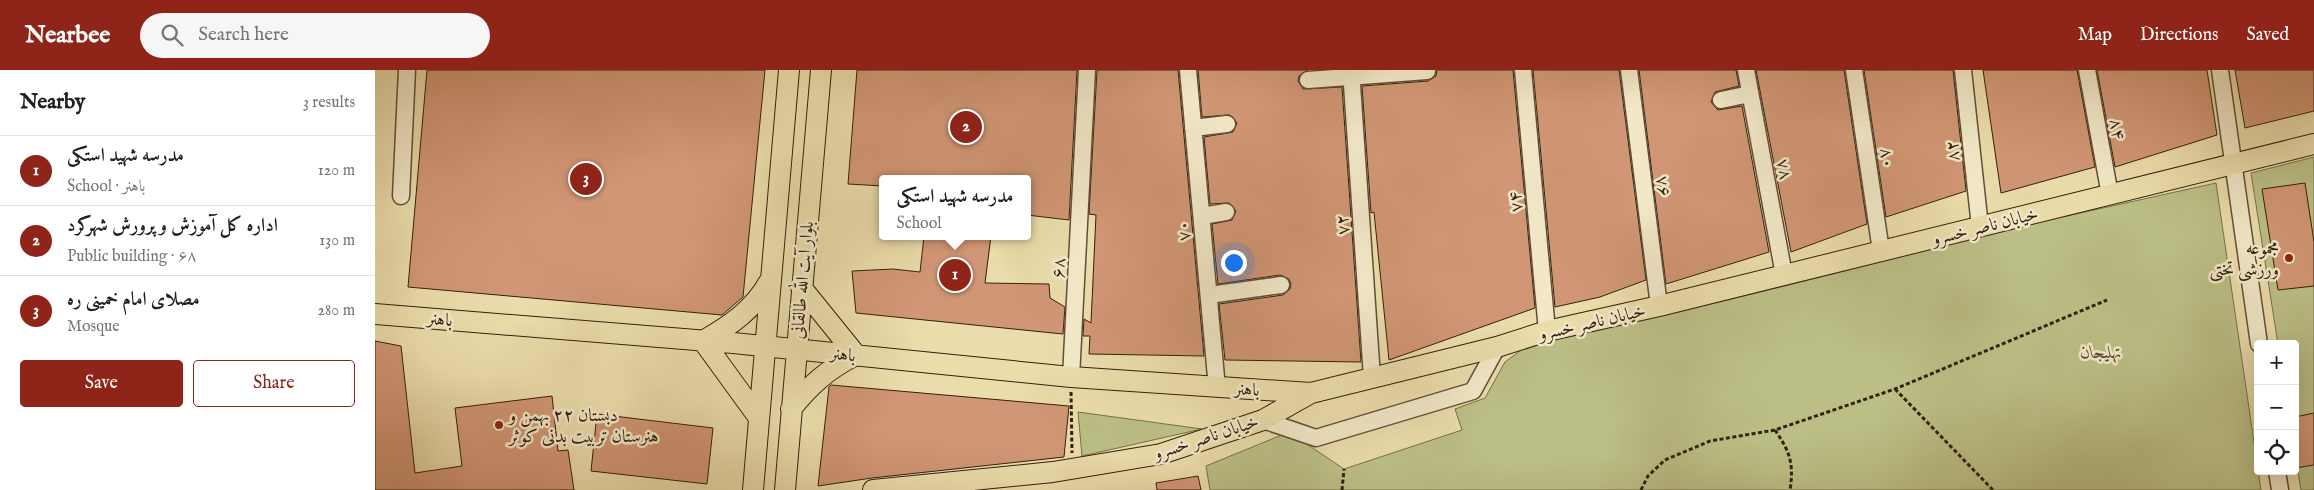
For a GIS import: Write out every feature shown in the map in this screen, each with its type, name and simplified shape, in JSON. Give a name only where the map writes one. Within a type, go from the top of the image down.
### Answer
[{"type":"main road","name":"بلوار آیت الله طالقانی","points":[[753,490],[789,70]]},
{"type":"main road","name":"بلوار آیت الله طالقانی","points":[[785,490],[821,70]]},
{"type":"main road","name":"خیابان ناصر خسرو","points":[[879,490],[980,485],[1161,454],[1263,420],[1311,393],[1497,347],[1547,331],[1659,306],[2314,144]]},
{"type":"main road","points":[[759,418],[703,341],[742,316],[761,296],[770,280]]},
{"type":"main road","points":[[791,409],[820,377],[835,365],[856,355],[801,287]]},
{"type":"main road","name":"باهنر","points":[[375,314],[764,346],[1071,376],[1217,388],[1311,393]]},
{"type":"street","points":[[401,196],[407,70]]},
{"type":"street","name":"۶۸","points":[[1071,376],[1087,70]]},
{"type":"street","name":"۷۰","points":[[1188,70],[1217,388]]},
{"type":"street","name":"۷۴","points":[[1523,70],[1547,331]]},
{"type":"street","name":"۷۶","points":[[1629,70],[1659,306]]},
{"type":"street","name":"۷۸","points":[[1746,70],[1785,275]]},
{"type":"street","name":"۸۰","points":[[1854,70],[1881,251]]},
{"type":"street","name":"۸۲","points":[[1963,70],[1980,227]]},
{"type":"street","name":"۸۴","points":[[2087,70],[2110,195]]},
{"type":"street","points":[[2220,70],[2258,340]]},
{"type":"street","points":[[1308,80],[1351,74],[1427,71]]},
{"type":"street","name":"۷۲","points":[[1351,74],[1372,378]]},
{"type":"street","points":[[1721,100],[1750,94]]},
{"type":"street","points":[[1193,128],[1227,124]]},
{"type":"street","points":[[1201,216],[1226,212]]},
{"type":"street","points":[[1209,295],[1281,285]]},
{"type":"street","points":[[1263,420],[1316,438],[1473,391],[1497,347]]},
{"type":"street","points":[[2278,475],[2280,490]]},
{"type":"path","points":[[1641,490],[1648,476],[1665,460],[1710,440],[1775,430],[1895,389],[2107,300]]},
{"type":"path","points":[[1071,376],[1072,469]]},
{"type":"path","points":[[1895,389],[1993,490]]},
{"type":"path","points":[[1775,430],[1789,451],[1793,473],[1790,490]]},
{"type":"path","points":[[1342,490],[1344,469]]},
{"type":"green space","name":"مجموعه ورزشی تختی","points":[[2314,157],[2314,490],[2301,490],[2298,475],[2299,340],[2277,340],[2251,173]]},
{"type":"green space","name":"تهلیجان","points":[[2216,183],[2254,442],[2254,475],[2259,475],[2261,490],[1210,490],[1206,466],[1289,432],[1344,469],[1462,430],[1455,409],[1485,398],[1505,362],[1547,331]]},
{"type":"green space","points":[[1078,412],[1202,429],[1082,456]]},
{"type":"building","points":[[427,70],[765,70],[743,297],[722,315],[408,287]]},
{"type":"building","points":[[857,70],[1077,70],[1069,220],[1031,215],[1031,175],[879,175],[879,186],[848,184]]},
{"type":"building","points":[[1097,70],[1178,70],[1204,356],[1089,354],[1090,336],[1083,336],[1084,319],[1091,323],[1096,215],[1089,214]]},
{"type":"building","points":[[1198,70],[1308,70],[1299,76],[1298,81],[1303,89],[1342,87],[1361,362],[1225,360],[1219,304],[1283,295],[1290,289],[1291,284],[1289,279],[1280,275],[1218,284],[1212,224],[1232,220],[1236,211],[1229,203],[1210,204],[1204,137],[1233,132],[1237,123],[1230,115],[1202,117]]},
{"type":"building","points":[[1437,70],[1513,70],[1535,308],[1389,360],[1374,212],[1371,213],[1362,86],[1428,81],[1436,76]]},
{"type":"building","points":[[1533,70],[1619,70],[1646,280],[1600,297],[1555,307]]},
{"type":"building","points":[[1639,70],[1736,70],[1739,86],[1715,92],[1711,102],[1718,110],[1742,106],[1769,252],[1666,284]]},
{"type":"building","points":[[1756,70],[1844,70],[1867,224],[1791,252]]},
{"type":"building","points":[[1864,70],[1953,70],[1966,191],[1886,217]]},
{"type":"building","points":[[1983,70],[2077,70],[2095,167],[2001,193]]},
{"type":"building","points":[[2097,70],[2207,70],[2217,135],[2115,167]]},
{"type":"building","points":[[2235,70],[2314,70],[2314,111],[2245,128]]},
{"type":"building","points":[[2305,183],[2314,242],[2314,286],[2278,290],[2262,189]]},
{"type":"building","points":[[924,240],[990,240],[985,283],[1049,284],[1050,298],[1065,307],[1063,334],[856,313],[852,271],[893,269],[920,272]]},
{"type":"building","points":[[375,341],[401,346],[415,473],[462,466],[455,408],[552,396],[558,451],[568,450],[574,490],[375,490]]},
{"type":"building","points":[[831,385],[1069,406],[1064,457],[872,478],[818,486],[829,387]]},
{"type":"building","points":[[2314,413],[2314,465],[2299,467],[2299,430],[2299,416]]},
{"type":"building","points":[[597,414],[713,428],[707,484],[591,471]]},
{"type":"building","points":[[1198,476],[1201,490],[1157,490],[1156,483]]},
{"type":"place","name":"اداره کل آموزش و پرورش شهرکرد","points":[[966,127]]},
{"type":"place","name":"مصلای امام خمینی ره","points":[[586,179]]},
{"type":"place","name":"مجموعه ورزشی تختی","points":[[2289,258]]},
{"type":"place","name":"مدرسه شهید استکی","points":[[955,275]]},
{"type":"place","name":"دبستان ۲۲ بهمن و هنرستان تربیت بدنی کوثر","points":[[499,425]]}]
